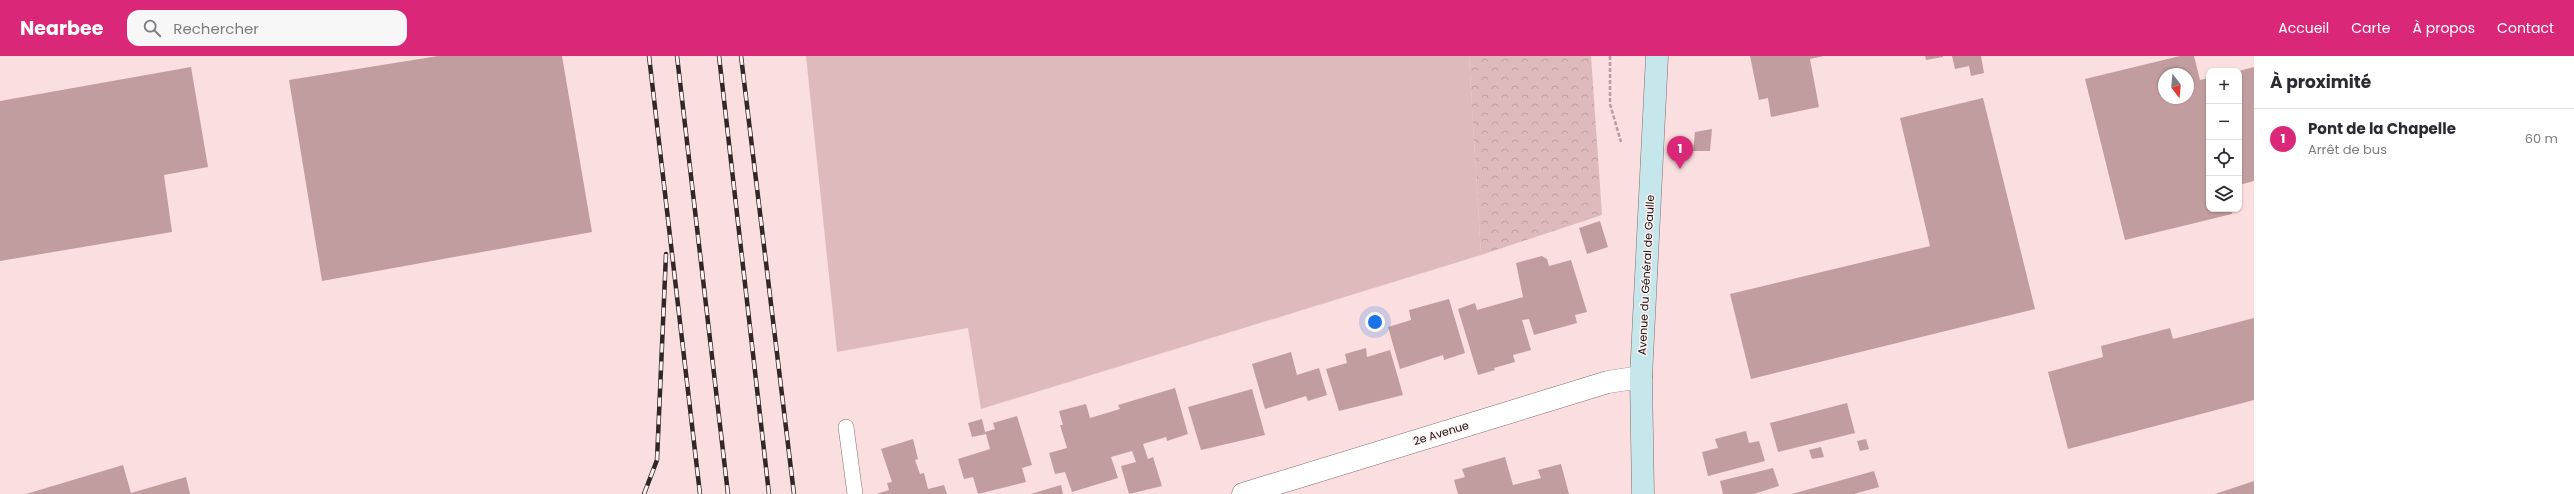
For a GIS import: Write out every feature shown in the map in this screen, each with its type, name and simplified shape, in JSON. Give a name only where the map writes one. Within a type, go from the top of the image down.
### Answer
[{"type":"main road","name":"Avenue du Général de Gaulle","points":[[1643,494],[1641,377],[1657,56]]},
{"type":"street","name":"2e Avenue","points":[[1243,494],[1608,382],[1641,377]]},
{"type":"lane","points":[[846,427],[855,494]]},
{"type":"green space","points":[[806,56],[1469,56],[1481,255],[981,409],[968,328],[837,352]]},
{"type":"green space","points":[[1469,56],[1591,56],[1602,215],[1481,255]]},
{"type":"building","points":[[438,56],[562,56],[592,232],[322,281],[289,80]]},
{"type":"building","points":[[1750,56],[1824,56],[1810,59],[1819,107],[1771,117],[1768,98],[1759,100]]},
{"type":"building","points":[[1925,56],[1943,56],[1943,57],[1926,60]]},
{"type":"building","points":[[1952,56],[1981,56],[1984,73],[1971,76],[1969,66],[1955,69]]},
{"type":"building","points":[[2180,56],[2194,56],[2200,80],[2206,79],[2206,212],[2232,212],[2232,214],[2125,240],[2085,79]]},
{"type":"building","points":[[191,67],[208,167],[164,175],[172,232],[0,261],[0,101]]},
{"type":"building","points":[[2254,67],[2254,181],[2242,184],[2242,104],[2242,70]]},
{"type":"building","points":[[1983,98],[2035,309],[1751,379],[1730,294],[1930,246],[1900,118]]},
{"type":"building","points":[[1712,129],[1710,151],[1693,151],[1695,132]]},
{"type":"building","points":[[1600,221],[1608,247],[1587,254],[1579,228]]},
{"type":"building","points":[[1542,256],[1547,259],[1549,266],[1571,260],[1587,312],[1575,315],[1577,323],[1534,335],[1529,319],[1522,320],[1531,350],[1513,355],[1515,362],[1494,368],[1495,370],[1478,375],[1458,309],[1475,303],[1477,310],[1523,297],[1516,263]]},
{"type":"building","points":[[1449,299],[1465,353],[1444,360],[1443,355],[1400,369],[1388,327],[1411,320],[1409,310]]},
{"type":"building","points":[[2254,318],[2254,400],[2068,449],[2048,372],[2103,357],[2101,346],[2170,328],[2173,339]]},
{"type":"building","points":[[1366,348],[1367,357],[1390,350],[1403,395],[1339,411],[1326,369],[1347,363],[1345,354]]},
{"type":"building","points":[[1291,352],[1297,375],[1319,368],[1327,395],[1308,401],[1306,396],[1265,409],[1252,364]]},
{"type":"building","points":[[1175,388],[1188,434],[1167,441],[1166,437],[1143,444],[1148,459],[1153,457],[1162,486],[1129,494],[1121,466],[1136,462],[1132,451],[1111,457],[1118,478],[1072,492],[1065,472],[1055,474],[1049,453],[1067,448],[1060,425],[1063,425],[1059,411],[1086,404],[1090,418],[1120,409],[1118,405]]},
{"type":"building","points":[[1252,389],[1265,435],[1201,450],[1188,407]]},
{"type":"building","points":[[1847,403],[1855,433],[1778,452],[1770,423]]},
{"type":"building","points":[[1017,416],[1032,465],[1022,468],[1026,482],[978,494],[973,477],[964,479],[958,459],[990,449],[986,434],[972,437],[968,423],[982,419],[985,432],[995,429],[993,423]]},
{"type":"building","points":[[1746,431],[1749,443],[1759,441],[1765,461],[1708,476],[1702,452],[1718,448],[1715,439]]},
{"type":"building","points":[[913,439],[918,459],[915,460],[920,474],[924,473],[928,489],[944,485],[947,494],[876,494],[889,490],[887,483],[892,482],[881,449]]},
{"type":"building","points":[[1866,439],[1869,449],[1860,451],[1857,441]]},
{"type":"building","points":[[1821,447],[1824,457],[1812,459],[1809,450]]},
{"type":"building","points":[[1505,457],[1513,485],[1541,478],[1538,470],[1561,464],[1569,494],[1458,494],[1454,480],[1465,477],[1462,469]]},
{"type":"building","points":[[123,465],[131,493],[186,477],[190,494],[26,494]]},
{"type":"building","points":[[1773,468],[1779,486],[1754,494],[1723,494],[1720,481]]},
{"type":"building","points":[[1874,471],[1879,487],[1854,494],[1792,494]]},
{"type":"building","points":[[2254,481],[2254,494],[2215,494]]},
{"type":"building","points":[[1061,485],[1063,494],[1031,494],[1044,490]]},
{"type":"railway","points":[[649,56],[700,494]]},
{"type":"railway","points":[[677,56],[728,494]]},
{"type":"railway","points":[[719,56],[769,494]]},
{"type":"railway","points":[[741,56],[794,494]]},
{"type":"railway","points":[[644,494],[657,460],[666,254]]},
{"type":"place","name":"Pont de la Chapelle","points":[[1680,169]]}]
